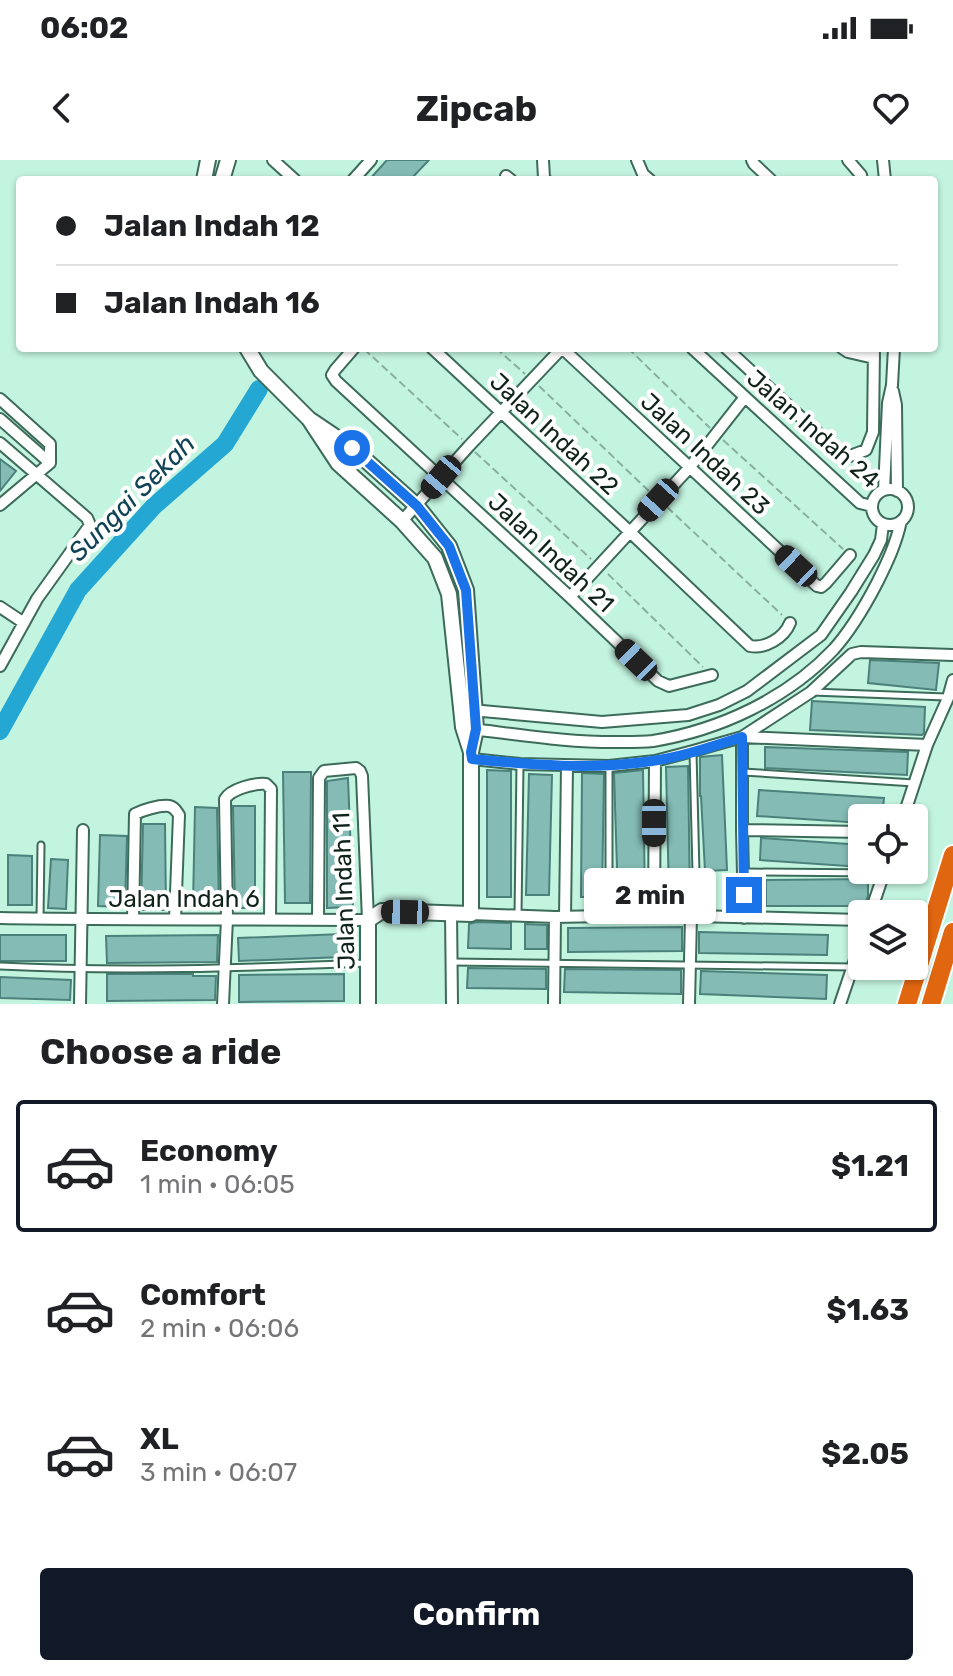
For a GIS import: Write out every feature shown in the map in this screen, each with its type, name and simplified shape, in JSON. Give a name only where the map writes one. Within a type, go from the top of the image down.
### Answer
[{"type":"highway","points":[[907,1004],[953,855]]},
{"type":"highway","points":[[931,1004],[953,932]]},
{"type":"street","points":[[273,160],[291,176]]},
{"type":"street","points":[[357,176],[371,160]]},
{"type":"street","points":[[752,160],[767,176]]},
{"type":"street","points":[[848,160],[861,176]]},
{"type":"street","points":[[249,352],[261,371],[309,419],[352,448],[417,506],[449,546],[466,590],[472,755],[471,914]]},
{"type":"street","name":"Jalan Indah 21","points":[[351,352],[332,375],[336,381],[664,685],[712,675]]},
{"type":"street","name":"Jalan Indah 22","points":[[436,352],[750,646],[760,648],[784,634],[790,623]]},
{"type":"street","points":[[402,521],[558,352]]},
{"type":"street","name":"Jalan Indah 23","points":[[566,352],[817,586],[821,587],[850,555]]},
{"type":"street","name":"Jalan Indah 24","points":[[696,352],[860,503],[872,506]]},
{"type":"street","points":[[730,352],[834,448],[850,456],[866,450],[873,432],[874,353],[848,352]]},
{"type":"street","points":[[884,490],[894,352]]},
{"type":"street","points":[[892,385],[896,405],[897,491]]},
{"type":"street","points":[[570,597],[690,467],[745,397]]},
{"type":"street","points":[[0,399],[50,444],[50,463],[0,505]]},
{"type":"street","points":[[0,419],[50,463]]},
{"type":"street","points":[[309,419],[338,463],[402,521],[435,558],[449,594],[468,710]]},
{"type":"street","points":[[0,443],[87,518],[90,525],[37,599],[0,666]]},
{"type":"street","points":[[469,728],[589,743],[651,741],[708,729],[744,713],[812,669],[835,647],[866,605],[907,513],[907,502],[897,491],[884,490],[875,497],[872,506],[875,518],[883,524],[892,525],[901,521]]},
{"type":"street","name":"Jalan Indah 24","points":[[468,710],[602,722],[688,715],[719,705],[747,691],[821,635],[874,555],[881,540],[883,524]]},
{"type":"street","points":[[0,607],[24,623]]},
{"type":"street","points":[[472,755],[520,764],[567,766],[655,761],[742,737],[811,692],[852,654],[953,655]]},
{"type":"street","points":[[908,804],[953,680]]},
{"type":"street","points":[[742,737],[927,745]]},
{"type":"street","points":[[742,737],[744,918]]},
{"type":"street","points":[[654,915],[655,761]]},
{"type":"street","points":[[554,1004],[567,766]]},
{"type":"street","name":"Jalan Indah 11","points":[[318,919],[319,778],[324,771],[356,768],[362,776],[368,1004]]},
{"type":"street","points":[[223,1004],[227,919],[225,799],[229,793],[260,783],[271,789],[270,919]]},
{"type":"street","points":[[133,919],[135,814],[169,806],[179,815],[175,919]]},
{"type":"street","points":[[80,1004],[83,830]]},
{"type":"street","points":[[742,830],[848,832]]},
{"type":"street","points":[[368,920],[382,911],[518,917],[654,915],[848,920]]},
{"type":"street","points":[[451,912],[452,1004]]},
{"type":"street","points":[[689,1004],[694,916]]},
{"type":"street","name":"Jalan Indah 6","points":[[0,918],[368,920]]},
{"type":"street","points":[[840,1004],[848,980]]},
{"type":"lane","points":[[811,692],[948,698]]},
{"type":"lane","points":[[693,751],[694,916]]},
{"type":"lane","points":[[518,917],[520,764]]},
{"type":"lane","points":[[609,766],[609,917]]},
{"type":"lane","points":[[743,772],[914,784]]},
{"type":"lane","points":[[40,918],[41,845]]},
{"type":"lane","points":[[744,872],[848,871]]},
{"type":"lane","points":[[451,962],[848,967]]},
{"type":"lane","points":[[0,966],[81,970],[226,969],[369,963]]},
{"type":"path","points":[[367,352],[600,566],[712,675]]},
{"type":"path","points":[[501,352],[790,623]]},
{"type":"path","points":[[632,352],[716,434],[850,555]]},
{"type":"building","points":[[387,160],[429,160],[414,176],[373,176]]},
{"type":"building","points":[[0,459],[16,471],[0,491]]},
{"type":"building","points":[[870,660],[939,663],[936,690],[868,683]]},
{"type":"building","points":[[812,701],[925,707],[924,733],[810,730]]},
{"type":"building","points":[[765,747],[908,752],[907,775],[765,768]]},
{"type":"building","points":[[722,755],[727,870],[705,871],[700,757]]},
{"type":"building","points":[[688,766],[690,896],[669,896],[666,767]]},
{"type":"building","points":[[487,770],[511,771],[511,897],[487,897]]},
{"type":"building","points":[[643,770],[645,900],[618,901],[614,773]]},
{"type":"building","points":[[283,772],[311,772],[310,903],[285,903]]},
{"type":"building","points":[[582,773],[604,774],[602,897],[581,897]]},
{"type":"building","points":[[529,774],[552,775],[549,895],[526,895]]},
{"type":"building","points":[[348,778],[353,907],[327,908],[327,781]]},
{"type":"building","points":[[759,790],[884,798],[883,804],[848,804],[848,822],[757,816]]},
{"type":"building","points":[[233,806],[255,806],[255,908],[235,908]]},
{"type":"building","points":[[195,807],[217,808],[219,904],[193,904]]},
{"type":"building","points":[[143,824],[165,824],[166,910],[141,910]]},
{"type":"building","points":[[100,835],[127,836],[125,907],[98,906]]},
{"type":"building","points":[[761,838],[848,844],[848,866],[760,860]]},
{"type":"building","points":[[8,855],[32,856],[32,905],[8,905]]},
{"type":"building","points":[[51,859],[68,860],[66,909],[48,908]]},
{"type":"building","points":[[848,879],[848,884],[868,884],[868,896],[866,900],[848,900],[848,906],[766,906],[766,880]]},
{"type":"building","points":[[511,923],[511,949],[468,948],[469,924]]},
{"type":"building","points":[[525,924],[547,925],[547,949],[525,949]]},
{"type":"building","points":[[682,927],[682,951],[568,952],[568,928]]},
{"type":"building","points":[[699,932],[828,935],[827,955],[699,953]]},
{"type":"building","points":[[342,934],[343,957],[239,961],[238,938]]},
{"type":"building","points":[[0,935],[66,935],[66,961],[0,961]]},
{"type":"building","points":[[218,935],[217,962],[107,963],[106,936]]},
{"type":"building","points":[[468,968],[546,969],[546,989],[467,988]]},
{"type":"building","points":[[565,969],[681,970],[681,994],[564,992]]},
{"type":"building","points":[[701,971],[827,975],[826,999],[700,994]]},
{"type":"building","points":[[107,974],[216,976],[215,1000],[107,1001]]},
{"type":"building","points":[[344,974],[344,1001],[239,1002],[239,975]]},
{"type":"building","points":[[0,977],[71,980],[70,1000],[0,998]]},
{"type":"waterway","name":"Sungai Sekah","points":[[0,731],[78,590],[154,506],[225,444],[259,389]]},
{"type":"route","points":[[352,448],[417,506],[449,546],[466,590],[476,729],[472,759],[520,764],[609,766],[655,761],[742,737],[744,895]]}]
